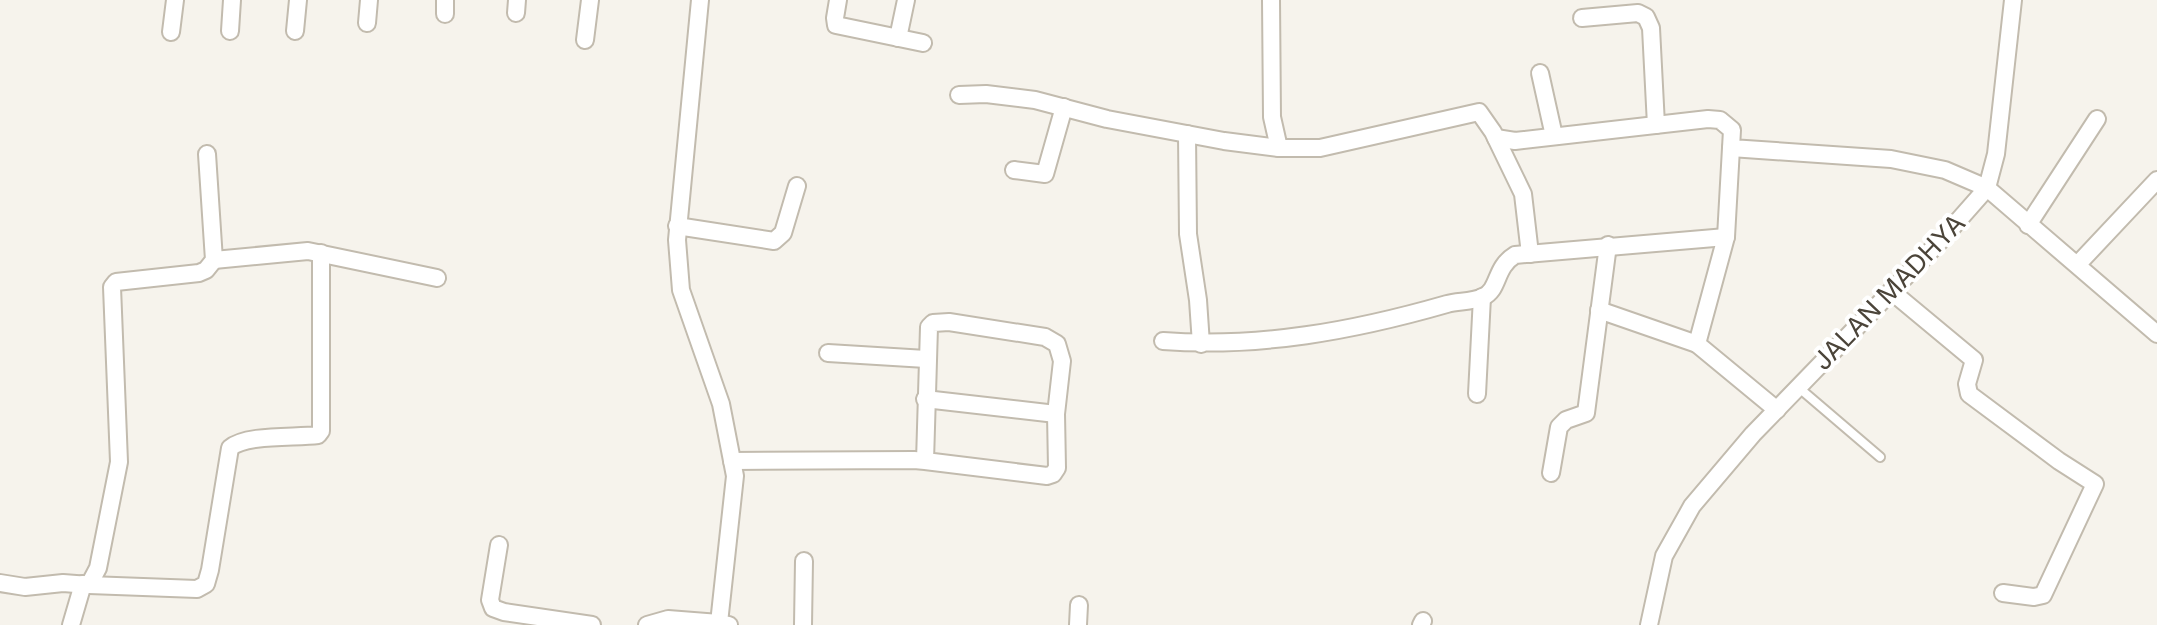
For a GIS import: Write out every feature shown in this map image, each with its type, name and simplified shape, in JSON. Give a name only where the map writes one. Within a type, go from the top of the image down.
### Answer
[{"type":"street","points":[[171,32],[175,0]]},
{"type":"street","points":[[230,31],[232,0]]},
{"type":"street","points":[[295,31],[298,0]]},
{"type":"street","points":[[367,23],[369,0]]},
{"type":"street","points":[[585,40],[590,0]]},
{"type":"street","points":[[647,625],[668,619],[722,624],[735,476],[721,404],[681,290],[677,226],[700,0]]},
{"type":"street","points":[[838,0],[836,25],[923,43]]},
{"type":"street","points":[[898,38],[906,0]]},
{"type":"street","points":[[1271,0],[1272,117],[1279,148]]},
{"type":"street","name":"JALAN MADHYA","points":[[1649,625],[1668,549],[1692,506],[1798,387],[1987,188],[1996,154],[2013,0]]},
{"type":"street","points":[[1582,18],[1638,13],[1646,17],[1651,28],[1656,125]]},
{"type":"street","points":[[1540,73],[1554,136]]},
{"type":"street","points":[[959,95],[986,94],[1035,100],[1187,134],[1269,148],[1320,148],[1479,112],[1496,138],[1523,194],[1530,254]]},
{"type":"street","points":[[1014,170],[1045,174],[1064,107]]},
{"type":"street","points":[[1496,138],[1515,141],[1708,119],[1720,120],[1732,130],[1726,237],[1697,344]]},
{"type":"street","points":[[2028,225],[2097,119]]},
{"type":"street","points":[[1187,134],[1188,234],[1201,344]]},
{"type":"street","points":[[1731,148],[1891,159],[1945,170],[1987,188],[2157,334]]},
{"type":"street","points":[[71,625],[86,584],[98,568],[119,462],[112,287],[116,282],[199,273],[214,260],[207,154]]},
{"type":"street","points":[[2078,264],[2157,180]]},
{"type":"street","points":[[677,226],[774,241],[783,233],[797,186]]},
{"type":"street","points":[[1163,341],[1201,344],[1281,340],[1317,334],[1482,297],[1495,284],[1503,263],[1515,255],[1726,237]]},
{"type":"street","points":[[1551,473],[1559,427],[1566,420],[1586,413],[1608,245]]},
{"type":"street","points":[[214,260],[308,251],[437,278]]},
{"type":"street","points":[[0,583],[25,587],[86,584],[197,589],[206,584],[230,448],[243,441],[307,437],[318,435],[321,431],[321,253]]},
{"type":"street","points":[[1891,291],[1974,360],[1967,384],[1969,394],[2095,484],[2043,595],[2034,597],[2003,593]]},
{"type":"street","points":[[1477,394],[1482,297]]},
{"type":"street","points":[[1599,310],[1697,344],[1777,410]]},
{"type":"street","points":[[732,461],[925,461],[1047,476],[1053,474],[1057,468],[1056,414],[1062,361],[1057,344],[1045,337],[949,322],[933,323],[927,331],[925,461]]},
{"type":"street","points":[[828,353],[926,359]]},
{"type":"street","points":[[925,399],[1056,414]]},
{"type":"street","points":[[499,545],[490,600],[493,608],[592,625]]},
{"type":"street","points":[[803,625],[804,561]]},
{"type":"street","points":[[1078,625],[1079,605]]},
{"type":"lane","points":[[1798,387],[1880,457]]}]
